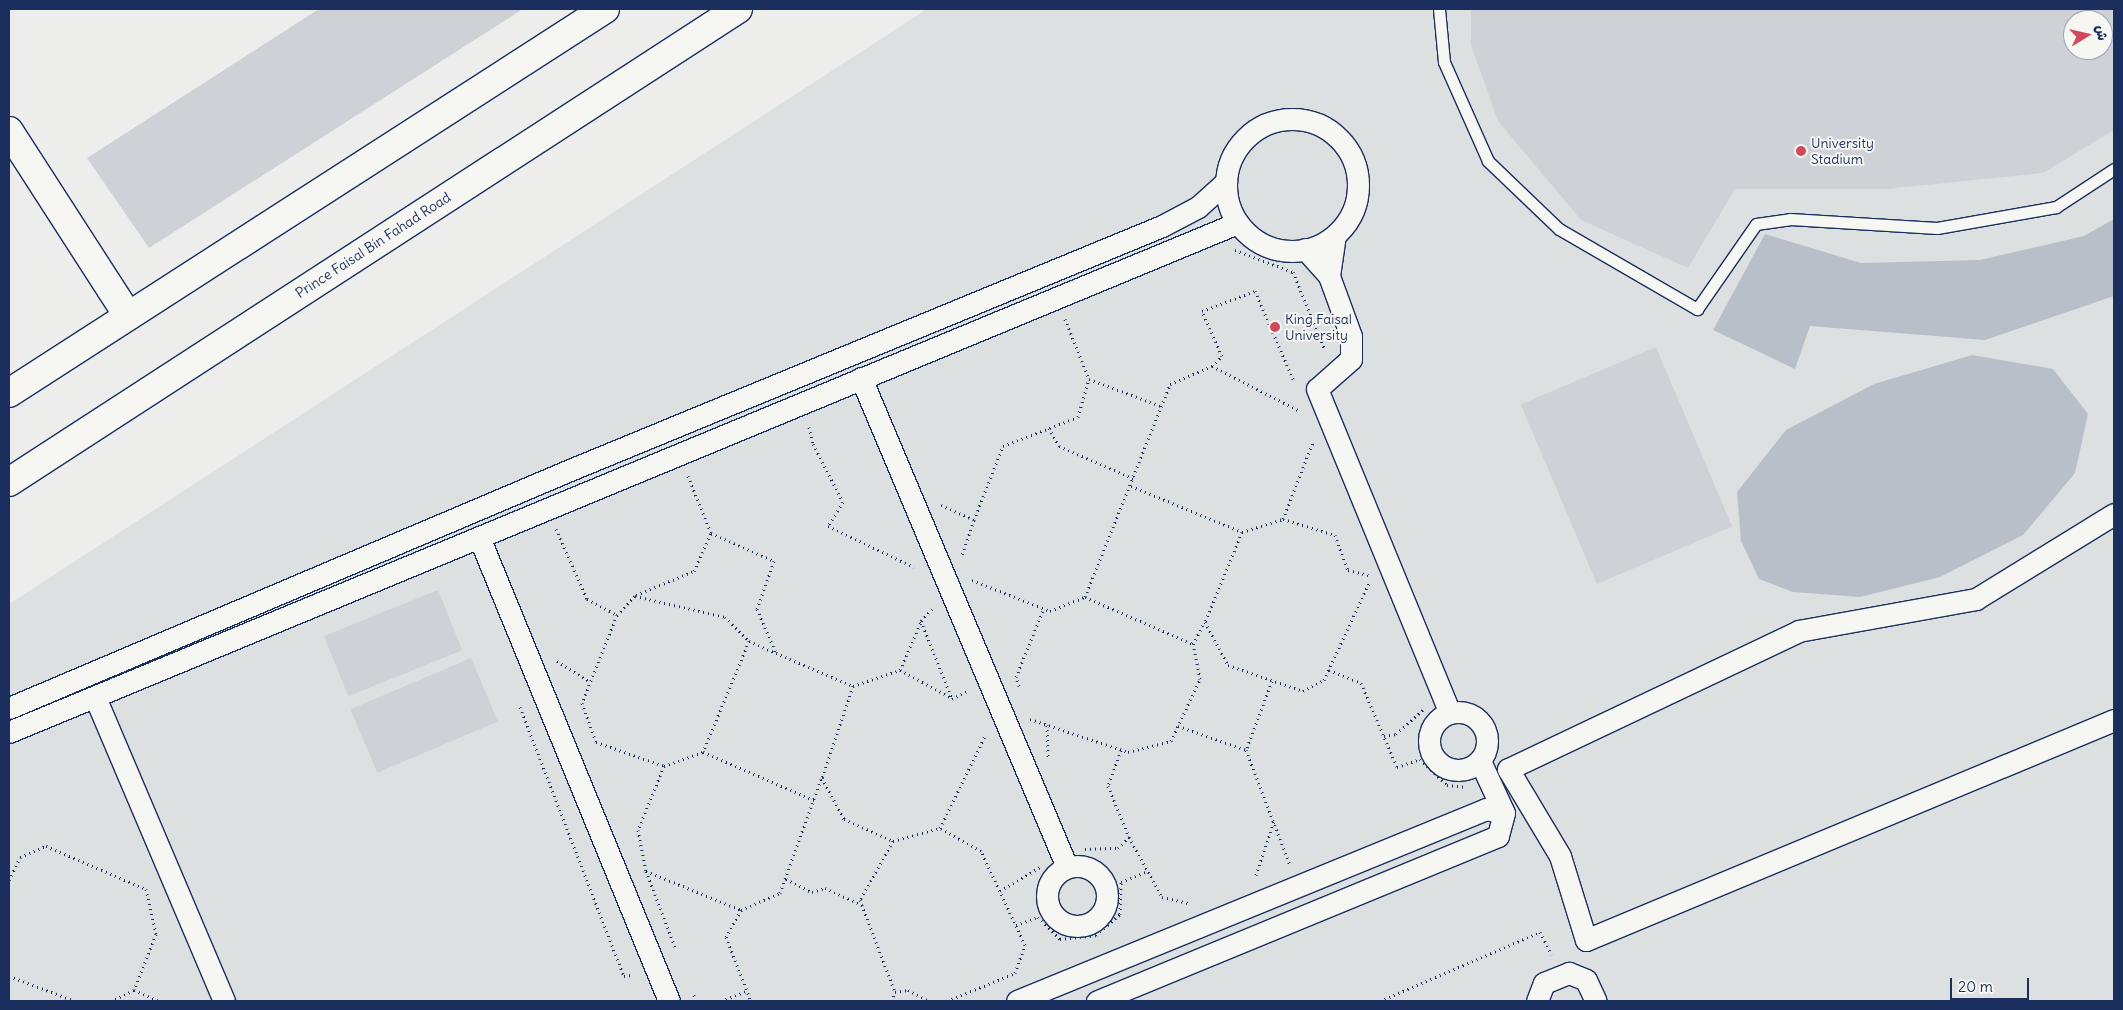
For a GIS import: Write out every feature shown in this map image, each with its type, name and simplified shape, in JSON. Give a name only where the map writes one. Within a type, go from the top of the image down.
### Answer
[{"type":"main road","points":[[9,393],[605,9]]},
{"type":"main road","name":"Prince Faisal Bin Fahad Road","points":[[9,482],[738,9]]},
{"type":"main road","points":[[9,131],[128,316]]},
{"type":"street","points":[[1298,119],[1319,124],[1337,136],[1350,154],[1357,175],[1357,197],[1349,218],[1335,235],[1305,249],[1273,248],[1253,239],[1238,223],[1228,203],[1226,182],[1230,161],[1241,142],[1257,128],[1277,120],[1298,119]]},
{"type":"street","points":[[9,708],[570,470],[1162,226],[1198,207],[1226,182]]},
{"type":"street","points":[[9,732],[1238,223]]},
{"type":"street","points":[[1329,276],[1335,235]]},
{"type":"street","points":[[1305,249],[1329,276],[1351,336],[1351,359],[1335,376],[1317,389],[1450,713]]},
{"type":"street","points":[[861,378],[1072,858]]},
{"type":"street","points":[[2114,514],[1976,599],[1799,631],[1508,769],[1560,856],[1586,940],[2114,720]]},
{"type":"street","points":[[479,537],[669,1001]]},
{"type":"street","points":[[95,696],[224,1001]]},
{"type":"street","points":[[1450,713],[1469,714],[1483,726],[1488,744],[1480,761],[1464,771],[1454,771],[1437,762],[1431,754],[1429,744],[1434,725],[1450,713]]},
{"type":"street","points":[[1097,1001],[1498,836],[1495,811],[1480,761]]},
{"type":"street","points":[[1017,1001],[1299,886],[1495,811]]},
{"type":"street","points":[[1537,1001],[1544,983],[1560,973],[1586,980],[1596,1001]]},
{"type":"lane","points":[[1439,9],[1444,62],[1488,161],[1559,230],[1697,309],[1756,224],[1790,219],[1937,228],[2056,206],[2114,169]]},
{"type":"path","points":[[1226,254],[1236,250],[1293,272],[1335,376]]},
{"type":"path","points":[[1085,597],[1134,479],[1170,384],[1212,366],[1222,356],[1202,310],[1255,291],[1297,388]]},
{"type":"path","points":[[1056,322],[1074,315]]},
{"type":"path","points":[[958,563],[1002,446],[1078,417],[1089,379],[1064,318]]},
{"type":"path","points":[[1212,366],[1308,416]]},
{"type":"path","points":[[1089,379],[1161,406]]},
{"type":"path","points":[[807,421],[813,444],[843,502],[828,526],[921,570]]},
{"type":"path","points":[[1050,428],[1059,446],[1134,479]]},
{"type":"path","points":[[1283,519],[1313,442],[1311,433]]},
{"type":"path","points":[[685,471],[711,533],[774,561],[757,609],[776,653]]},
{"type":"path","points":[[1131,486],[1242,532],[1283,519],[1335,535],[1348,570],[1372,576],[1324,680],[1303,691],[1228,665],[1205,622]]},
{"type":"path","points":[[933,501],[974,520]]},
{"type":"path","points":[[546,528],[554,524],[587,599],[617,615]]},
{"type":"path","points":[[1025,709],[1028,718],[1128,752],[1171,741],[1200,679],[1193,644],[1205,622],[1242,532]]},
{"type":"path","points":[[711,533],[694,571],[635,596],[617,615],[582,703],[596,742],[664,766],[703,752],[814,800]]},
{"type":"path","points":[[966,578],[1050,611],[1085,597],[1193,644]]},
{"type":"path","points":[[635,596],[725,616],[749,641],[853,686],[900,670],[952,698]]},
{"type":"path","points":[[900,670],[921,621],[936,605]]},
{"type":"path","points":[[1021,692],[1016,677],[1044,608]]},
{"type":"path","points":[[921,621],[952,698]]},
{"type":"path","points":[[703,752],[749,641]]},
{"type":"path","points":[[553,658],[590,682]]},
{"type":"path","points":[[1329,670],[1361,683],[1397,767],[1420,759],[1448,785],[1474,788],[1495,811]]},
{"type":"path","points":[[1272,681],[1246,750],[1299,886]]},
{"type":"path","points":[[751,1001],[726,937],[741,910],[780,893],[853,686]]},
{"type":"path","points":[[952,698],[968,691],[972,699]]},
{"type":"path","points":[[1047,725],[1048,765]]},
{"type":"path","points":[[1178,726],[1246,750]]},
{"type":"path","points":[[940,828],[988,729],[991,738]]},
{"type":"path","points":[[1384,736],[1396,734]]},
{"type":"path","points":[[1121,750],[1108,786],[1129,837],[1162,897],[1185,904],[1194,901]]},
{"type":"path","points":[[664,766],[638,830],[646,871],[679,957]]},
{"type":"path","points":[[822,778],[844,819],[893,841],[940,828],[981,851],[1026,945],[1015,973],[947,1001]]},
{"type":"path","points":[[1249,878],[1258,874],[1274,821]]},
{"type":"path","points":[[1072,858],[1118,848],[1129,837]]},
{"type":"path","points":[[891,1001],[895,992],[860,900],[893,841]]},
{"type":"path","points":[[9,880],[20,857],[46,846],[146,889],[156,934],[134,990],[111,1001]]},
{"type":"path","points":[[1000,891],[1043,866],[1039,856]]},
{"type":"path","points":[[646,871],[741,910]]},
{"type":"path","points":[[1016,925],[1038,917],[1060,939],[1096,935],[1120,914],[1121,882],[1148,871]]},
{"type":"path","points":[[786,879],[812,892],[825,888],[862,905]]},
{"type":"path","points":[[1380,1001],[1540,932],[1560,973]]},
{"type":"path","points":[[9,976],[75,1001]]},
{"type":"path","points":[[134,990],[159,1001]]},
{"type":"path","points":[[895,992],[908,990],[929,1001]]},
{"type":"path","points":[[722,1001],[747,991]]},
{"type":"path","points":[[693,992],[696,1001]]},
{"type":"shaded area","points":[[319,9],[523,9],[149,248],[87,158]]},
{"type":"shaded area","name":"King Faisal University","points":[[927,9],[2114,9],[2114,1001],[9,1001],[9,604]]},
{"type":"shaded area","name":"University Stadium","points":[[1471,9],[2114,9],[2114,130],[2043,173],[1886,189],[1735,189],[1688,268],[1581,220],[1498,121],[1471,45]]},
{"type":"shaded area","points":[[1656,347],[1732,526],[1597,584],[1521,404]]},
{"type":"shaded area","points":[[438,590],[462,650],[348,696],[324,636]]},
{"type":"shaded area","points":[[471,658],[498,722],[377,773],[350,709]]},
{"type":"building","points":[[2114,219],[2114,296],[1985,340],[1810,326],[1795,369],[1713,330],[1765,234],[1861,263],[1980,260],[2084,236]]},
{"type":"building","points":[[1972,355],[2053,369],[2088,414],[2075,473],[2023,535],[1940,577],[1860,597],[1793,592],[1759,579],[1741,541],[1737,492],[1786,430],[1874,384]]},
{"type":"place","name":"University Stadium","points":[[1801,151]]},
{"type":"place","name":"King Faisal University","points":[[1275,327]]}]
